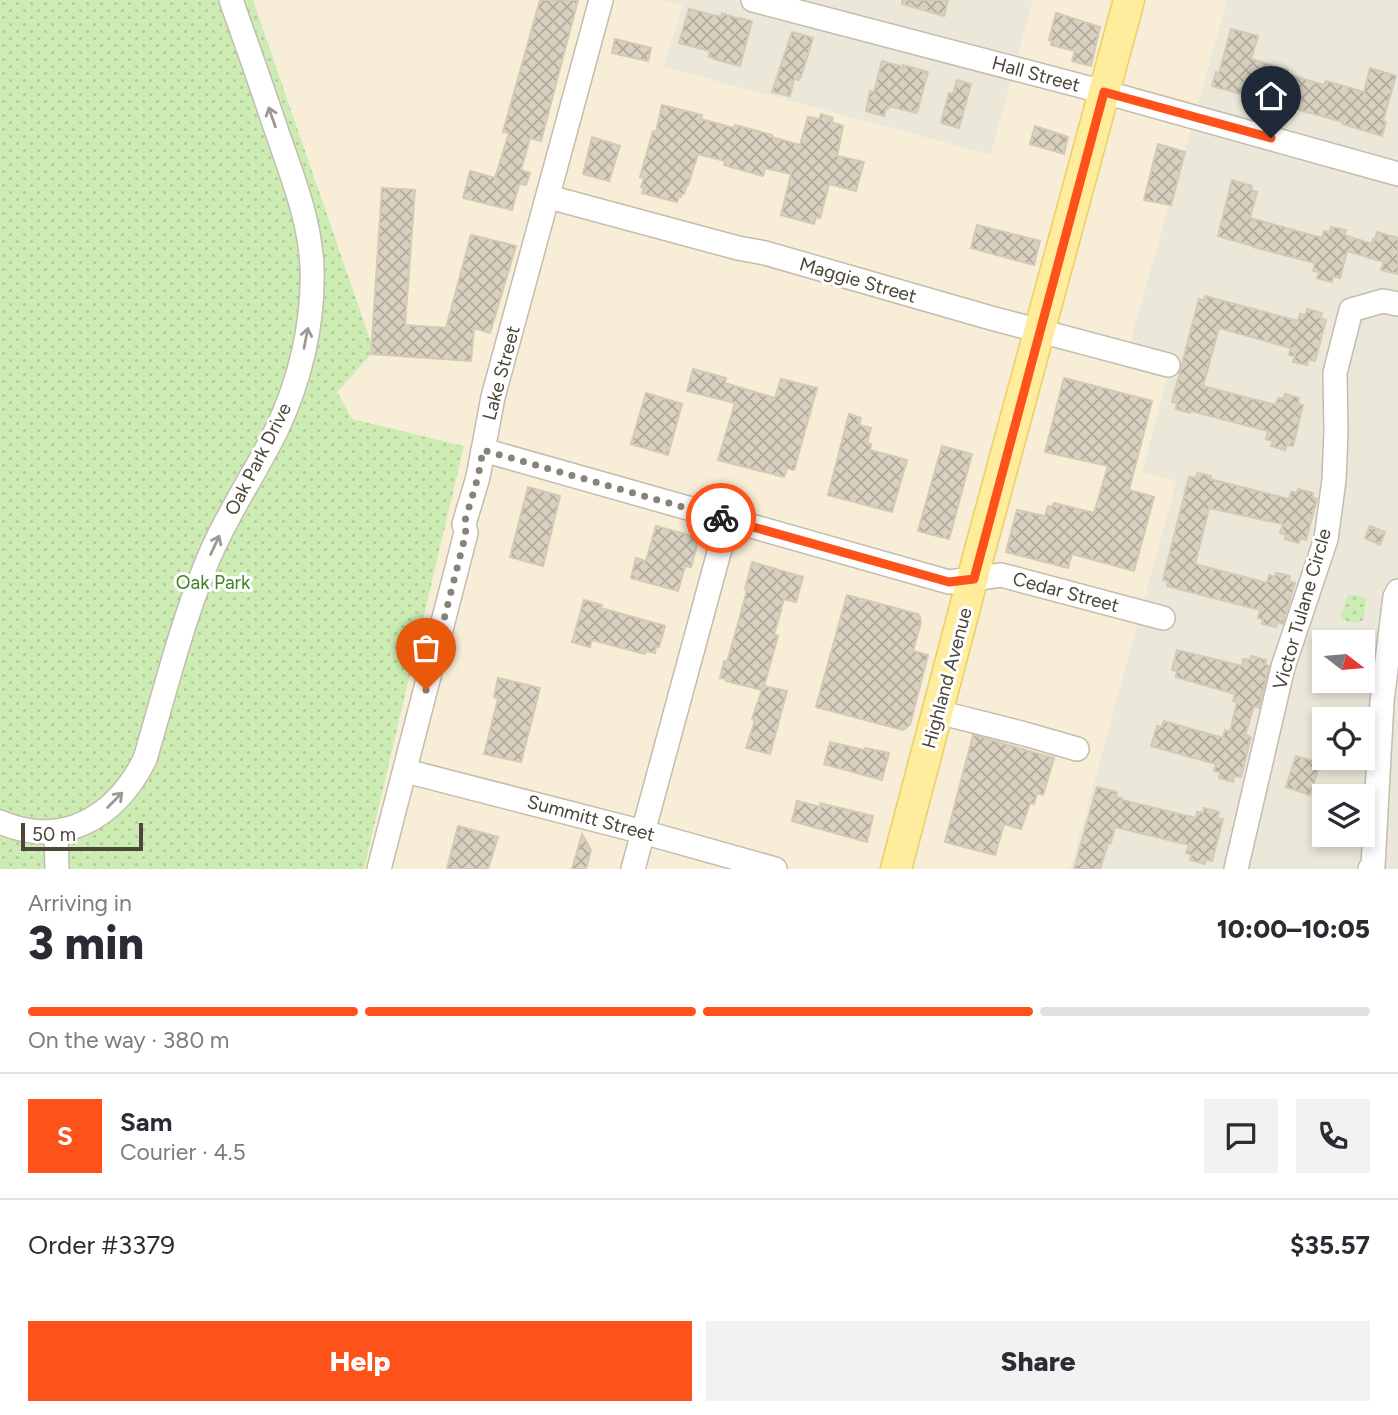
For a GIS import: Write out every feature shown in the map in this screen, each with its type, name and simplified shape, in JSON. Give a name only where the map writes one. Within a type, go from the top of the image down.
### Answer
[{"type":"main road","name":"Highland Avenue","points":[[896,869],[1129,0]]},
{"type":"street","name":"Oak Park Drive","points":[[0,822],[26,831],[56,832],[75,828],[103,812],[120,796],[138,771],[145,759],[205,567],[230,514],[276,430],[297,378],[307,338],[312,301],[308,228],[297,189],[230,0]]},
{"type":"street","name":"Lake Street","points":[[379,869],[466,533],[464,524],[478,477],[493,397],[601,0]]},
{"type":"street","name":"Hall Street","points":[[753,0],[1104,92],[1398,174]]},
{"type":"street","name":"Maggie Street","points":[[549,197],[765,253],[1168,365]]},
{"type":"street","name":"Victor Tulane Circle","points":[[1236,869],[1283,667],[1326,539],[1334,481],[1335,373],[1351,310],[1383,301],[1398,304]]},
{"type":"street","name":"Cedar Street","points":[[483,450],[949,582],[1001,575],[1013,577],[1163,618]]},
{"type":"street","points":[[634,869],[726,519]]},
{"type":"street","points":[[1370,869],[1373,866],[1382,701],[1395,597],[1398,591]]},
{"type":"street","points":[[938,712],[1077,749]]},
{"type":"street","name":"Summitt Street","points":[[406,771],[775,869]]},
{"type":"street","points":[[56,832],[57,869]]},
{"type":"shaded area","points":[[253,0],[660,0],[682,5],[663,67],[991,155],[1033,0],[1227,0],[1123,366],[1167,379],[1142,472],[1176,481],[1070,869],[364,869],[464,446],[352,419],[336,392],[374,351]]},
{"type":"shaded area","points":[[660,0],[1033,0],[991,155],[663,67],[682,6]]},
{"type":"shaded area","points":[[1227,0],[1398,0],[1398,869],[1070,869],[1176,482],[1142,472],[1123,366]]},
{"type":"green space","name":"Oak Park","points":[[0,0],[253,0],[374,351],[337,392],[352,419],[464,446],[364,869],[0,869]]},
{"type":"green space","points":[[1348,595],[1367,598],[1363,620],[1357,623],[1347,622],[1342,618]]},
{"type":"building","points":[[540,0],[578,0],[541,141],[530,138],[521,170],[530,173],[526,185],[519,184],[512,210],[463,198],[470,171],[495,178],[509,133],[503,132]]},
{"type":"building","points":[[902,0],[948,0],[944,16],[902,4]]},
{"type":"building","points":[[689,9],[721,17],[722,13],[752,21],[740,66],[709,57],[710,51],[679,43]]},
{"type":"building","points":[[1056,13],[1100,27],[1091,66],[1072,61],[1075,51],[1051,45],[1052,41],[1049,40]]},
{"type":"building","points":[[1231,29],[1258,36],[1251,59],[1324,85],[1326,81],[1364,92],[1370,68],[1396,76],[1383,121],[1386,122],[1382,136],[1343,122],[1212,86],[1216,72],[1219,73]]},
{"type":"building","points":[[792,32],[813,38],[802,74],[799,80],[794,79],[790,96],[772,92]]},
{"type":"building","points":[[615,39],[651,48],[648,61],[612,53]]},
{"type":"building","points":[[882,61],[928,72],[917,113],[888,106],[884,116],[866,111],[870,91],[874,92]]},
{"type":"building","points":[[957,80],[971,84],[959,128],[941,123],[949,93],[953,94]]},
{"type":"building","points":[[662,105],[702,115],[701,119],[734,128],[735,125],[800,145],[808,117],[819,119],[821,114],[833,118],[831,122],[843,126],[837,156],[864,162],[856,191],[829,184],[820,218],[816,217],[814,224],[781,215],[791,174],[765,168],[763,176],[698,154],[688,185],[677,202],[642,193],[644,178],[640,177],[653,131],[656,132]]},
{"type":"building","points":[[1035,126],[1068,137],[1064,154],[1030,144]]},
{"type":"building","points":[[592,137],[620,146],[609,181],[583,174]]},
{"type":"building","points":[[1158,144],[1185,152],[1171,205],[1144,200]]},
{"type":"building","points":[[1232,180],[1252,186],[1251,190],[1257,192],[1250,218],[1322,238],[1324,231],[1330,232],[1331,227],[1346,230],[1344,235],[1372,244],[1377,232],[1398,238],[1398,274],[1381,270],[1384,262],[1347,251],[1340,278],[1333,276],[1332,282],[1317,278],[1320,272],[1313,271],[1315,263],[1218,236]]},
{"type":"building","points":[[382,188],[415,190],[405,325],[446,328],[471,235],[516,246],[490,333],[474,328],[471,361],[371,354]]},
{"type":"building","points":[[977,225],[1040,241],[1034,265],[971,248]]},
{"type":"building","points":[[1205,296],[1298,321],[1300,314],[1306,315],[1307,309],[1322,313],[1320,318],[1326,320],[1315,361],[1309,359],[1307,365],[1293,362],[1295,356],[1289,355],[1291,348],[1219,328],[1203,386],[1276,405],[1278,398],[1283,399],[1285,394],[1299,398],[1298,404],[1303,405],[1293,446],[1287,445],[1285,450],[1271,446],[1273,441],[1266,439],[1268,431],[1176,409],[1177,403],[1172,402],[1199,299],[1204,301]]},
{"type":"building","points":[[693,369],[726,378],[725,383],[775,398],[781,379],[817,388],[794,470],[787,468],[784,477],[718,460],[735,403],[687,391]]},
{"type":"building","points":[[1064,378],[1152,401],[1129,490],[1154,497],[1134,571],[1072,554],[1068,568],[1006,552],[1017,510],[1045,516],[1048,506],[1052,507],[1054,503],[1094,513],[1108,466],[1045,452]]},
{"type":"building","points":[[646,393],[682,404],[668,455],[631,444]]},
{"type":"building","points":[[849,414],[861,418],[859,425],[871,428],[867,443],[871,444],[870,450],[907,460],[892,512],[828,495]]},
{"type":"building","points":[[942,446],[972,454],[949,539],[918,531]]},
{"type":"building","points":[[1197,473],[1211,476],[1210,479],[1289,499],[1291,492],[1297,493],[1298,489],[1313,493],[1312,497],[1317,499],[1306,540],[1300,538],[1299,543],[1285,539],[1286,535],[1280,533],[1283,524],[1209,508],[1195,564],[1267,583],[1269,575],[1275,577],[1276,573],[1290,576],[1289,581],[1295,583],[1283,624],[1278,622],[1276,627],[1262,624],[1263,619],[1258,618],[1260,610],[1167,586],[1168,581],[1163,580],[1189,477],[1196,478]]},
{"type":"building","points":[[528,487],[560,496],[543,566],[510,557]]},
{"type":"building","points":[[656,526],[699,538],[691,567],[685,566],[678,591],[631,578],[636,558],[646,561]]},
{"type":"building","points":[[1370,526],[1385,532],[1380,545],[1365,538]]},
{"type":"building","points":[[752,562],[803,577],[796,602],[784,599],[774,635],[778,636],[764,686],[787,691],[770,754],[746,748],[762,690],[720,678],[739,620]]},
{"type":"building","points":[[847,595],[918,614],[920,617],[913,651],[928,655],[910,725],[903,730],[816,707]]},
{"type":"building","points":[[584,600],[602,605],[601,608],[665,626],[655,653],[646,651],[645,654],[592,640],[590,647],[572,642]]},
{"type":"building","points":[[1177,650],[1242,666],[1243,659],[1250,660],[1251,656],[1266,660],[1265,664],[1269,666],[1259,708],[1254,706],[1245,735],[1251,737],[1241,777],[1234,776],[1233,782],[1219,778],[1220,772],[1214,771],[1216,764],[1151,746],[1157,726],[1162,727],[1164,721],[1223,738],[1225,730],[1230,732],[1237,702],[1233,701],[1235,694],[1176,677],[1177,671],[1172,670]]},
{"type":"building","points":[[498,678],[540,688],[521,762],[484,754],[498,699],[494,697]]},
{"type":"building","points":[[973,735],[1054,758],[1043,795],[1037,793],[1034,804],[1030,803],[1021,829],[1004,824],[995,855],[945,842]]},
{"type":"building","points":[[830,742],[889,753],[882,780],[824,764]]},
{"type":"building","points":[[1296,756],[1312,761],[1312,770],[1318,770],[1310,795],[1286,787]]},
{"type":"building","points":[[1097,787],[1117,792],[1116,797],[1122,800],[1196,818],[1197,812],[1203,813],[1204,808],[1219,812],[1217,818],[1223,819],[1212,861],[1206,859],[1205,864],[1190,860],[1192,855],[1186,853],[1189,845],[1115,827],[1100,869],[1074,869]]},
{"type":"building","points":[[797,801],[821,807],[820,803],[873,816],[867,842],[792,821]]},
{"type":"building","points":[[458,826],[498,837],[488,869],[447,869]]},
{"type":"building","points":[[582,834],[591,850],[586,869],[572,869]]},
{"type":"way so far","points":[[426,690],[466,533],[464,524],[483,450],[721,518]]},
{"type":"route","points":[[721,518],[949,582],[974,579],[1104,92],[1271,138]]}]
